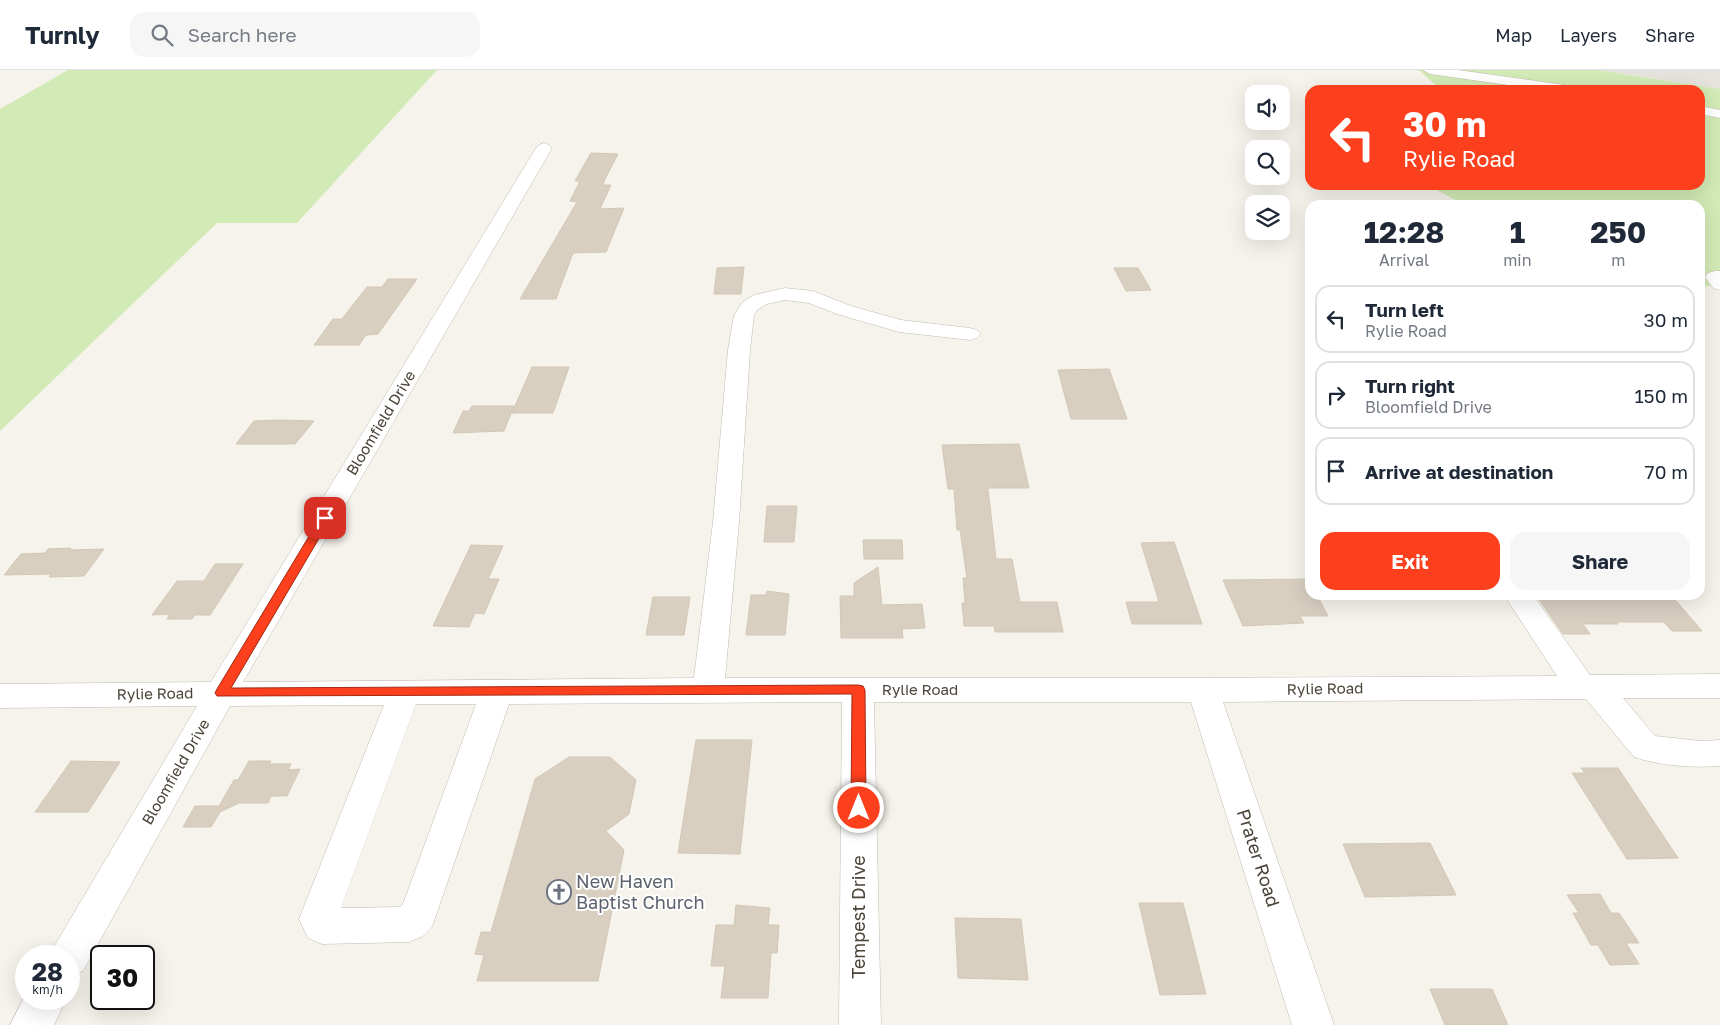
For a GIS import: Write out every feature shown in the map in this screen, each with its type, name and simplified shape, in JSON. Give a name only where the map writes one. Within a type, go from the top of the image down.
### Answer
[{"type":"street","points":[[1430,70],[1536,85]]},
{"type":"street","points":[[1705,111],[1720,114]]},
{"type":"street","name":"Bloomfield Drive","points":[[76,945],[221,693],[544,148]]},
{"type":"street","points":[[1720,277],[1715,277],[1720,284]]},
{"type":"street","points":[[708,690],[726,522],[739,350],[744,315],[750,306],[762,299],[785,294],[813,297],[844,310],[899,326],[970,334]]},
{"type":"street","points":[[1522,600],[1588,686],[1646,748],[1701,754],[1720,754]]},
{"type":"street","name":"Rylie Road","points":[[0,696],[497,691],[1203,690],[1720,686]]},
{"type":"street","name":"Tempest Drive","points":[[858,690],[860,1025]]},
{"type":"street","name":"Prater Road","points":[[1203,690],[1313,1025]]},
{"type":"street","points":[[405,692],[318,919],[322,926],[409,924],[418,915],[497,691]]},
{"type":"street","points":[[30,1025],[39,1010]]},
{"type":"shaded area","points":[[1598,70],[1720,70],[1720,89],[1705,87],[1705,85]]},
{"type":"green space","points":[[68,70],[437,70],[297,223],[217,223],[0,431],[0,109]]},
{"type":"green space","points":[[1416,70],[1598,70],[1694,85],[1435,85],[1420,71]]},
{"type":"green space","points":[[1705,87],[1720,89],[1720,286],[1705,286],[1705,200],[1456,200],[1436,190],[1705,190]]},
{"type":"building","points":[[591,153],[618,154],[604,181],[603,185],[611,185],[600,209],[624,208],[606,252],[573,253],[556,299],[520,299],[577,202],[570,201],[580,181],[575,181]]},
{"type":"building","points":[[744,267],[741,294],[714,294],[717,268]]},
{"type":"building","points":[[1114,268],[1138,268],[1151,290],[1126,291]]},
{"type":"building","points":[[388,279],[417,279],[378,334],[366,335],[359,345],[314,345],[333,319],[342,319],[367,287],[382,287]]},
{"type":"building","points":[[532,367],[569,367],[553,413],[512,413]]},
{"type":"building","points":[[1109,369],[1127,419],[1071,419],[1058,370]]},
{"type":"building","points":[[472,406],[514,406],[504,431],[453,433],[463,411],[469,411]]},
{"type":"building","points":[[254,421],[314,421],[295,444],[236,444]]},
{"type":"building","points":[[1019,444],[1029,488],[988,488],[996,559],[1012,559],[1020,602],[1057,602],[1063,632],[995,632],[994,626],[964,626],[962,603],[965,603],[963,578],[967,578],[960,530],[957,530],[954,489],[948,489],[942,445]]},
{"type":"building","points":[[767,506],[797,506],[794,542],[764,542]]},
{"type":"building","points":[[863,540],[902,540],[903,559],[864,559]]},
{"type":"building","points":[[1174,542],[1202,624],[1132,624],[1126,602],[1159,602],[1141,543]]},
{"type":"building","points":[[471,545],[503,546],[488,579],[499,579],[484,614],[475,613],[469,627],[433,626]]},
{"type":"building","points":[[71,548],[70,550],[104,549],[84,576],[49,577],[51,574],[4,575],[21,554],[45,553],[48,549]]},
{"type":"building","points":[[215,564],[243,564],[210,615],[195,615],[192,619],[167,619],[170,614],[152,615],[177,581],[204,581]]},
{"type":"building","points":[[878,567],[882,605],[922,604],[925,628],[902,629],[903,638],[841,638],[840,596],[854,596],[854,583]]},
{"type":"building","points":[[1305,579],[1305,600],[1320,600],[1328,616],[1300,616],[1304,623],[1243,626],[1223,580]]},
{"type":"building","points":[[767,591],[789,594],[785,635],[746,635],[751,595],[766,595]]},
{"type":"building","points":[[653,597],[690,597],[684,635],[646,635]]},
{"type":"building","points":[[1539,600],[1675,600],[1702,631],[1672,631],[1664,622],[1617,622],[1618,624],[1583,624],[1590,634],[1563,634]]},
{"type":"building","points":[[696,740],[752,740],[740,854],[678,853]]},
{"type":"building","name":"New Haven Baptist Church","points":[[569,757],[610,757],[636,780],[629,814],[606,831],[624,850],[598,981],[477,981],[484,955],[475,954],[481,932],[491,932],[535,779]]},
{"type":"building","points":[[71,761],[120,762],[88,812],[35,812]]},
{"type":"building","points":[[249,761],[271,761],[269,764],[291,764],[288,770],[300,769],[287,796],[271,796],[268,803],[239,803],[220,812],[211,827],[183,827],[195,806],[219,806],[234,780],[238,780]]},
{"type":"building","points":[[1581,768],[1618,768],[1678,858],[1627,859],[1572,773],[1585,773]]},
{"type":"building","points":[[1430,843],[1456,895],[1365,897],[1343,844]]},
{"type":"building","points":[[1600,894],[1611,913],[1619,913],[1639,943],[1626,943],[1639,964],[1610,965],[1598,945],[1591,945],[1573,913],[1579,913],[1567,895]]},
{"type":"building","points":[[1139,903],[1183,903],[1206,994],[1160,995]]},
{"type":"building","points":[[736,905],[770,908],[768,925],[779,925],[777,953],[771,953],[768,998],[721,998],[725,966],[711,966],[716,925],[734,925]]},
{"type":"building","points":[[955,918],[1021,919],[1028,980],[958,978]]},
{"type":"building","points":[[1430,989],[1492,989],[1508,1025],[1445,1025]]},
{"type":"place","name":"New Haven Baptist Church","points":[[559,892]]},
{"type":"route","points":[[325,518],[221,693],[858,690],[859,808]]}]
